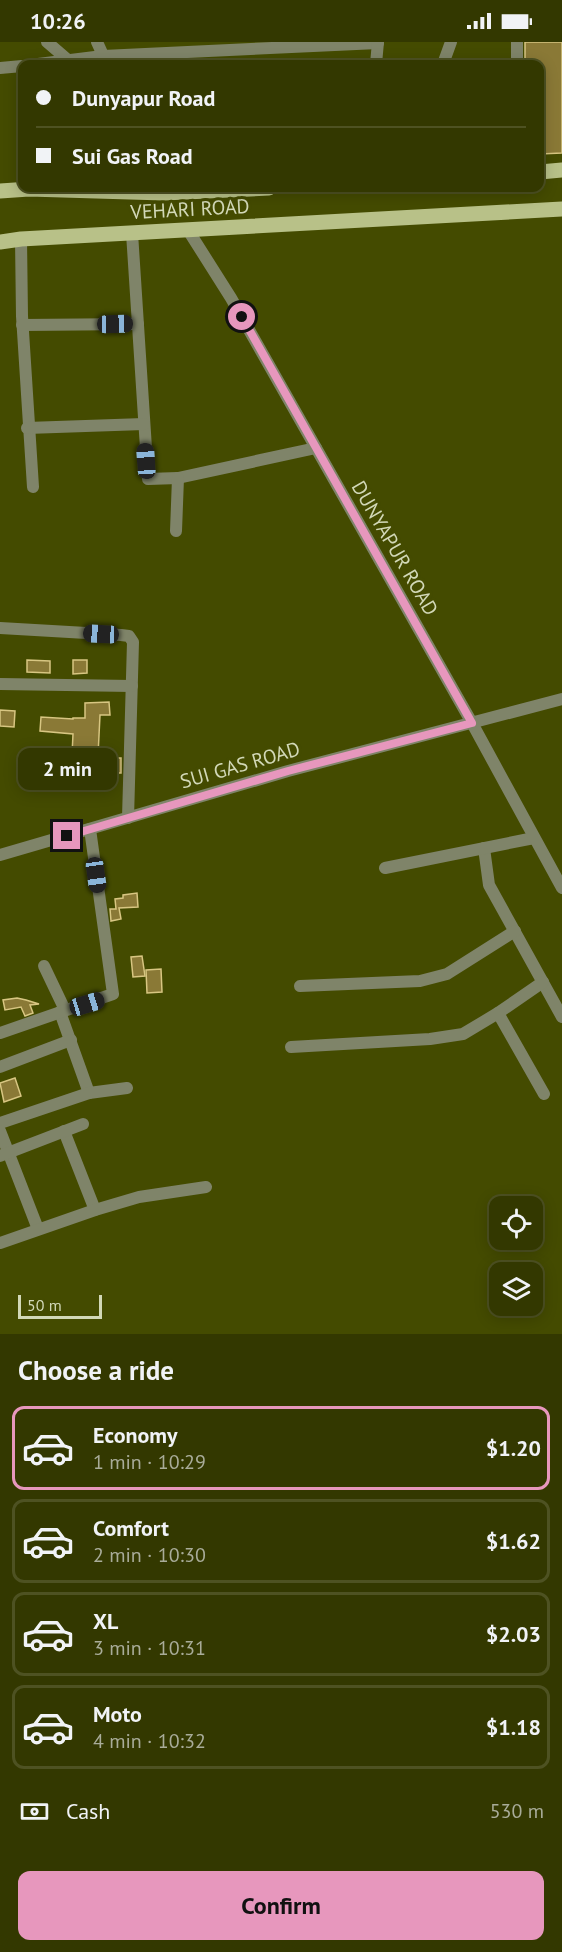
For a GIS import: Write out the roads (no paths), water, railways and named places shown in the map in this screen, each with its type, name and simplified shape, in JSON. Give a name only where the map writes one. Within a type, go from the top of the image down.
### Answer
[{"type":"main road","points":[[544,172],[562,170]]},
{"type":"main road","name":"VEHARI ROAD","points":[[0,191],[18,189]]},
{"type":"main road","name":"VEHARI ROAD","points":[[0,242],[562,209]]},
{"type":"street","points":[[47,42],[68,60],[105,60],[171,47],[378,42],[376,60]]},
{"type":"street","points":[[97,42],[105,60]]},
{"type":"street","points":[[444,60],[451,42]]},
{"type":"street","points":[[517,42],[517,60]]},
{"type":"street","points":[[0,68],[18,66]]},
{"type":"street","name":"DUNYAPUR ROAD","points":[[188,230],[231,298],[472,723],[562,888]]},
{"type":"street","points":[[132,233],[148,479],[178,478],[316,448]]},
{"type":"street","points":[[21,239],[22,325],[27,428],[33,487]]},
{"type":"street","points":[[22,325],[138,324]]},
{"type":"street","points":[[27,428],[144,424]]},
{"type":"street","points":[[176,531],[178,478]]},
{"type":"street","points":[[0,628],[129,636],[133,642],[128,818]]},
{"type":"street","points":[[0,684],[132,686]]},
{"type":"street","name":"SUI GAS ROAD","points":[[0,855],[288,771],[562,699]]},
{"type":"street","points":[[0,1033],[112,994],[90,829]]},
{"type":"street","points":[[385,868],[534,837]]},
{"type":"street","points":[[484,848],[489,885],[562,1017]]},
{"type":"street","points":[[300,986],[429,979],[447,974],[514,931]]},
{"type":"street","points":[[44,966],[63,1011],[89,1093]]},
{"type":"street","points":[[291,1047],[464,1034],[543,982]]},
{"type":"street","points":[[498,1013],[543,1094]]},
{"type":"street","points":[[0,1067],[71,1040]]},
{"type":"street","points":[[0,1123],[89,1093],[127,1088]]},
{"type":"street","points":[[4,1154],[83,1124]]},
{"type":"street","points":[[0,1131],[4,1154],[38,1228]]},
{"type":"street","points":[[64,1131],[95,1210]]},
{"type":"street","points":[[0,1243],[38,1228],[140,1197],[206,1187]]}]
